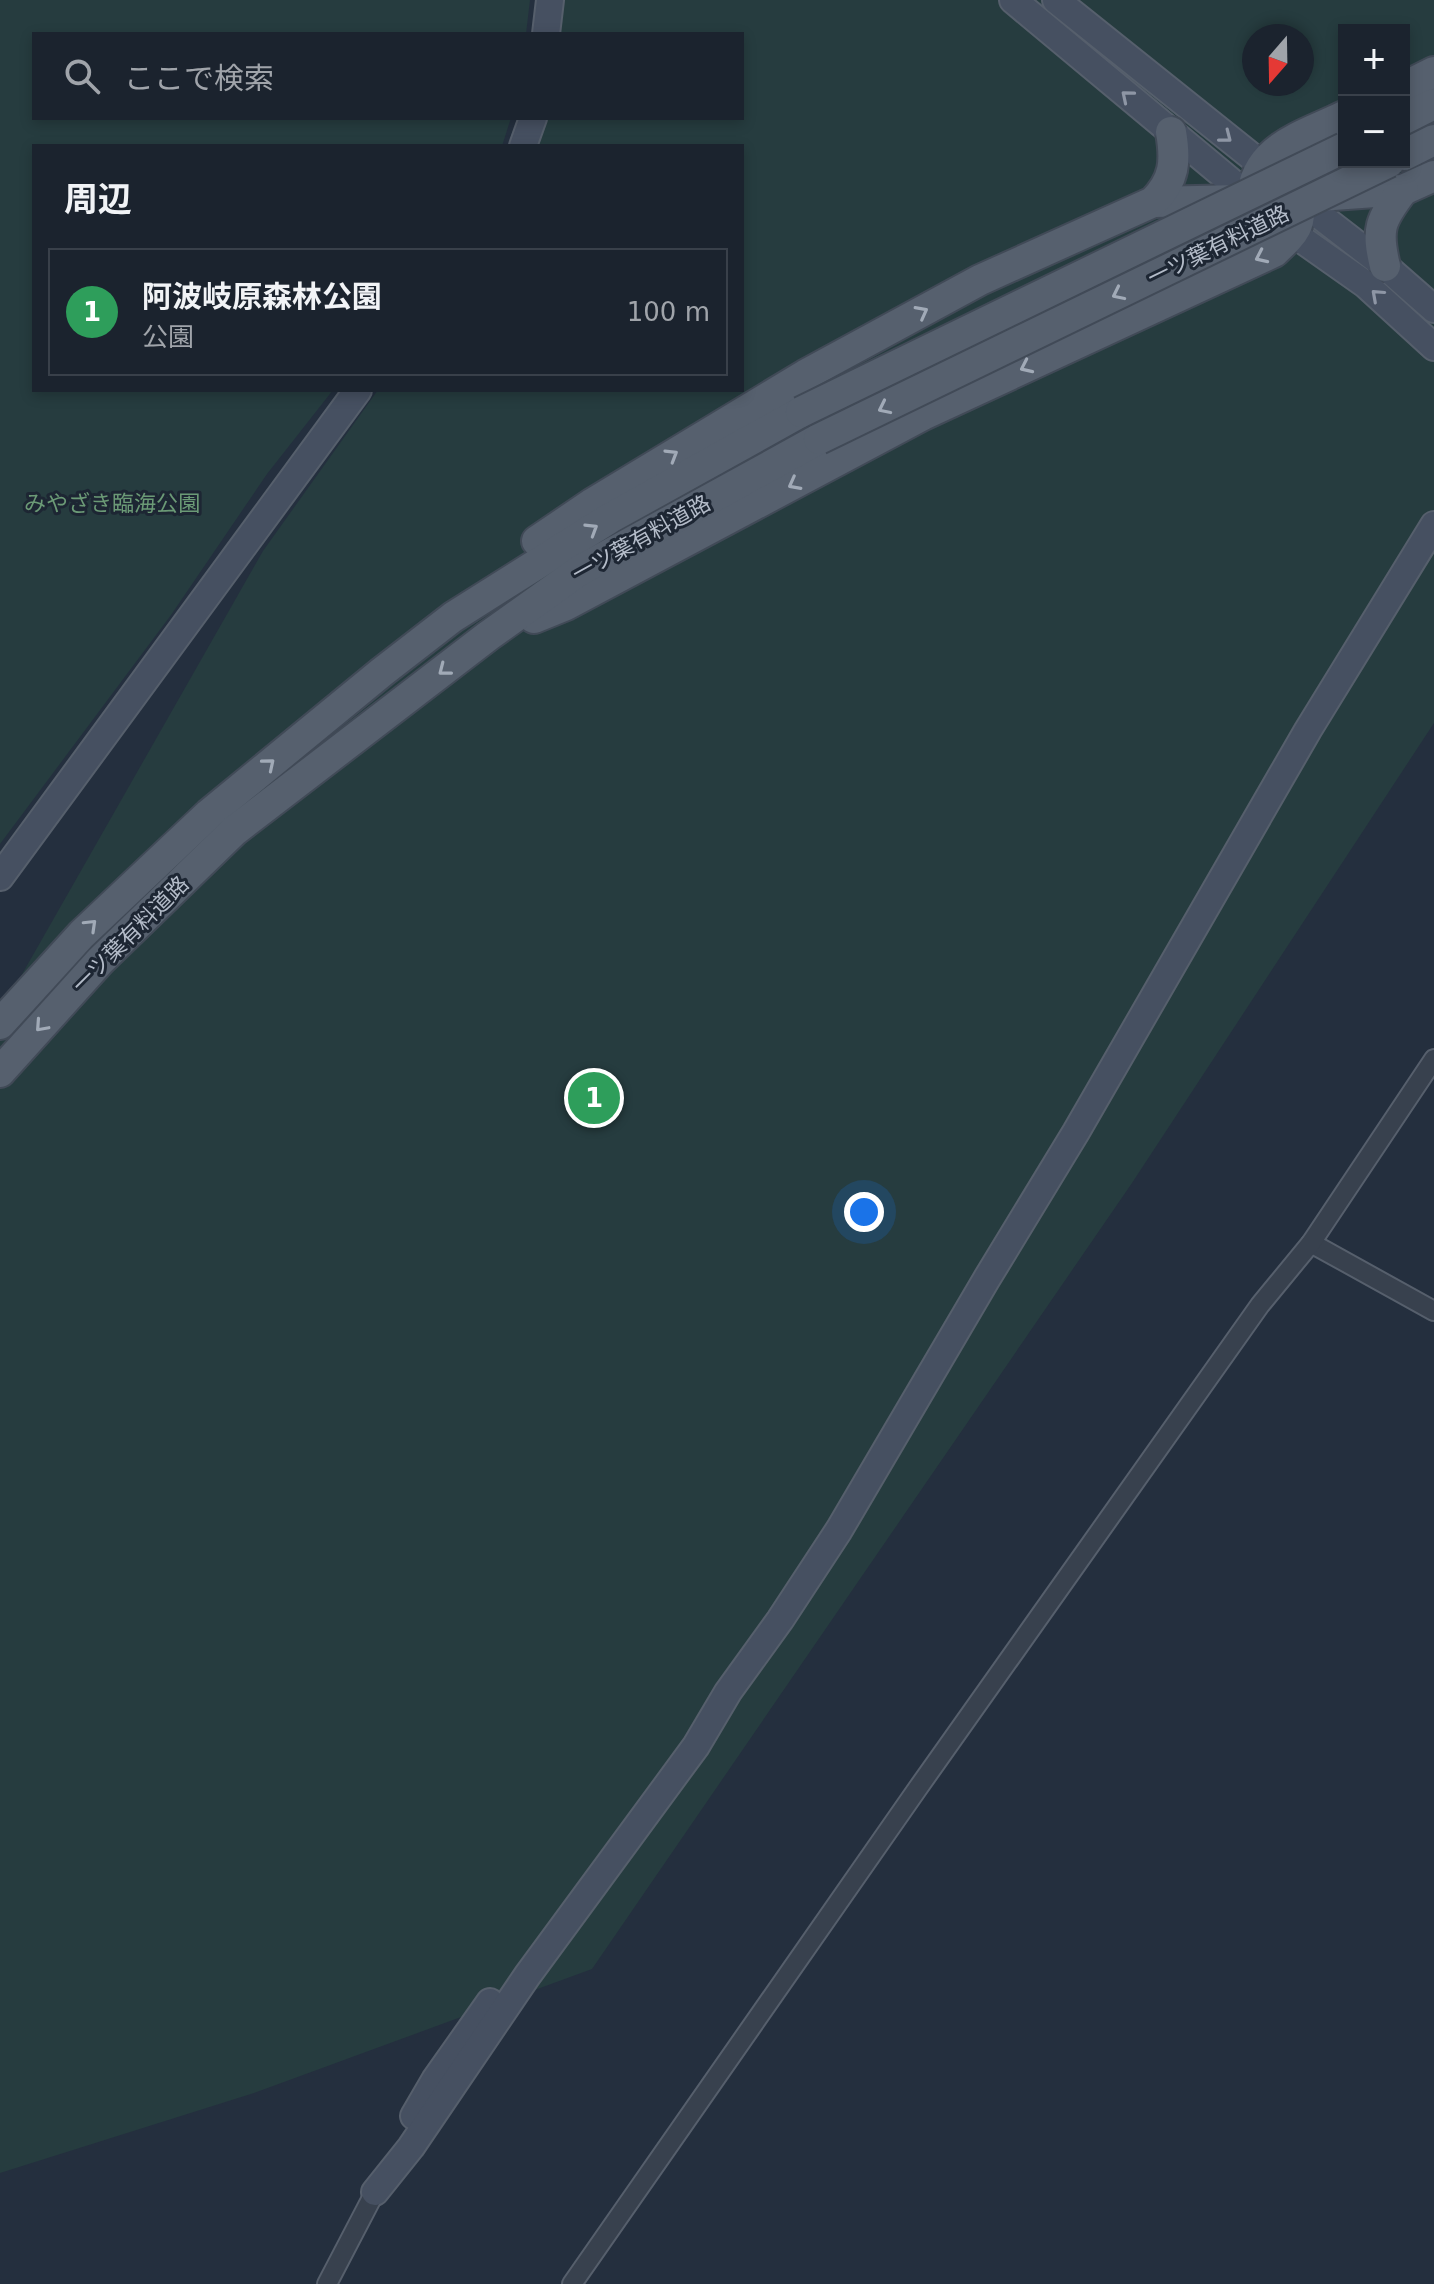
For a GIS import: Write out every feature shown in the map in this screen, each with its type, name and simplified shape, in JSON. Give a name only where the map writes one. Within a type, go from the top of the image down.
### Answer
[{"type":"main road","points":[[1410,84],[1434,72]]},
{"type":"main road","points":[[1410,116],[1434,104]]},
{"type":"main road","points":[[1252,199],[1253,185],[1261,164],[1280,148],[1338,119]]},
{"type":"main road","points":[[453,617],[485,578],[593,503],[805,375],[980,280],[1153,202],[1165,190],[1173,173],[1175,157],[1171,132]]},
{"type":"main road","points":[[1410,152],[1434,140]]},
{"type":"main road","name":"一ツ葉有料道路","points":[[0,1024],[82,934],[209,814],[453,617],[610,518],[801,412],[1338,151]]},
{"type":"main road","name":"一ツ葉有料道路","points":[[0,1072],[100,961],[234,831],[488,636],[579,571],[819,439],[1377,168]]},
{"type":"main road","points":[[1153,202],[1297,198],[1403,190],[1434,176]]},
{"type":"main road","points":[[1385,266],[1379,229],[1385,213],[1403,190]]},
{"type":"main road","points":[[488,636],[566,605],[923,415],[1274,252],[1294,234],[1301,213],[1297,198]]},
{"type":"street","points":[[546,32],[550,0]]},
{"type":"street","points":[[1013,0],[1294,234],[1365,284],[1434,347]]},
{"type":"street","points":[[1056,0],[1261,164],[1297,198],[1385,266],[1434,309]]},
{"type":"street","points":[[524,144],[532,120]]},
{"type":"street","points":[[0,877],[357,392]]},
{"type":"street","points":[[327,2284],[395,2148],[435,2080],[688,1730],[728,1692],[839,1530],[1076,1132],[1308,730],[1434,525]]},
{"type":"street","points":[[572,2284],[1260,1305],[1311,1243],[1434,1059]]},
{"type":"street","points":[[1311,1243],[1434,1311]]},
{"type":"green space","name":"みやざき臨海公園","points":[[0,0],[530,0],[526,32],[32,32],[32,120],[510,120],[503,144],[32,144],[32,392],[331,392],[267,474],[171,615],[0,844]]},
{"type":"green space","points":[[561,0],[1434,0],[1434,723],[1132,1183],[592,1969],[254,2093],[0,2173],[0,1013],[263,551],[377,392],[744,392],[744,144],[535,144],[543,120],[744,120],[744,32],[556,32]]},
{"type":"place","name":"阿波岐原森林公園","points":[[594,1098]]}]
